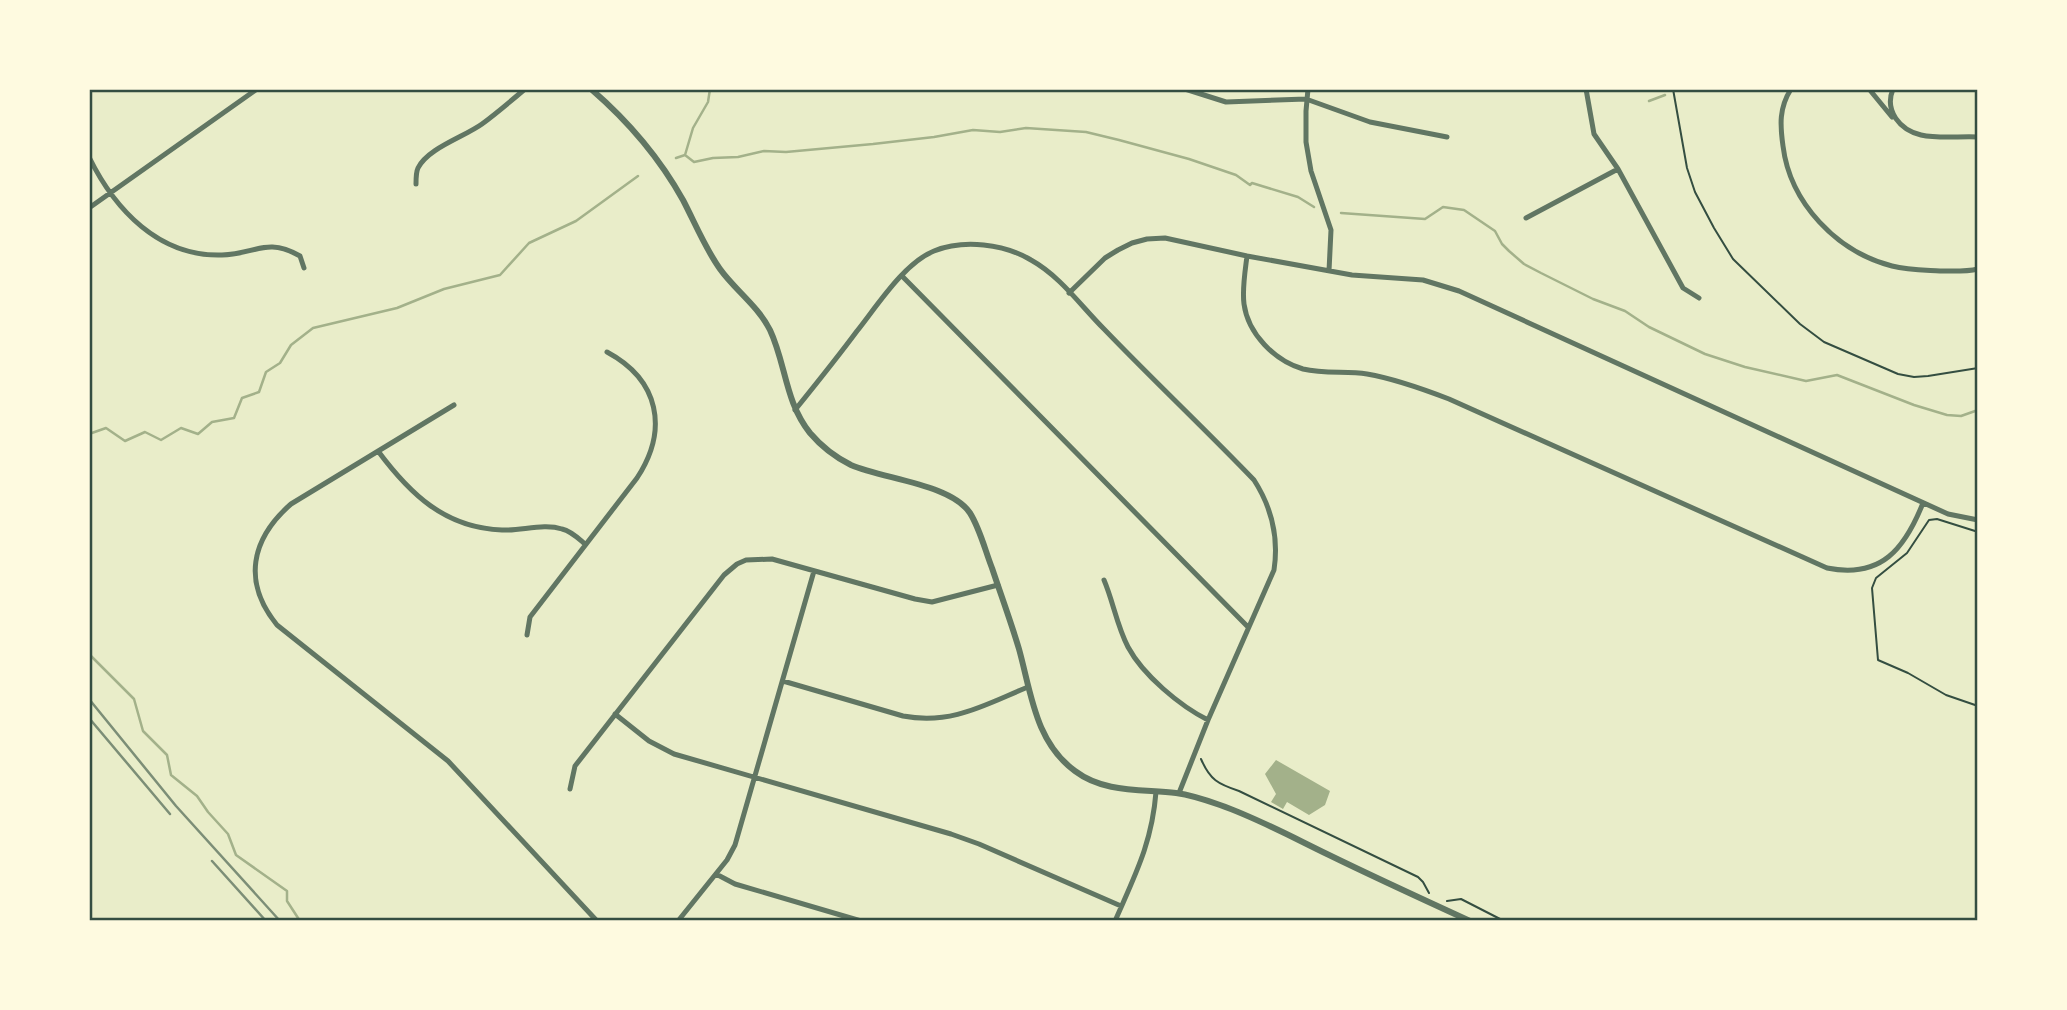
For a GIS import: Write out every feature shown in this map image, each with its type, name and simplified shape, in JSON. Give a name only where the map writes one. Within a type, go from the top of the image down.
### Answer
[{"type":"street","points":[[89,208],[257,89]]},
{"type":"street","points":[[415,184],[417,169],[427,157],[481,125],[525,89]]},
{"type":"street","points":[[591,89],[647,145],[681,197],[720,269],[760,314],[774,341],[795,411],[808,431],[820,444],[842,460],[866,471],[945,493],[969,510],[998,585],[1040,726],[1045,737],[1073,771],[1086,779],[1120,789],[1179,793],[1223,806],[1470,921]]},
{"type":"street","points":[[1185,89],[1226,102],[1306,99],[1370,122],[1447,137]]},
{"type":"street","points":[[1308,89],[1305,126],[1308,156],[1331,230],[1329,271]]},
{"type":"street","points":[[1586,89],[1594,134],[1618,169],[1684,288],[1699,298]]},
{"type":"street","points":[[1791,89],[1782,110],[1781,132],[1785,160],[1796,189],[1819,223],[1846,246],[1884,264],[1918,270],[1978,270]]},
{"type":"street","points":[[1869,89],[1895,119],[1919,134],[1978,137]]},
{"type":"street","points":[[1893,89],[1890,107],[1895,119]]},
{"type":"street","points":[[89,157],[111,192],[144,230],[162,242],[199,254],[222,255],[273,246],[286,248],[300,256],[304,268]]},
{"type":"street","points":[[1525,218],[1618,169]]},
{"type":"street","points":[[1069,293],[1105,258],[1132,243],[1147,239],[1165,239],[1352,275],[1407,278],[1441,284],[1923,503],[1958,517],[1978,520]]},
{"type":"street","points":[[795,411],[902,276],[916,262],[933,251],[954,246],[991,246],[1013,251],[1034,261],[1054,276],[1254,480],[1265,497],[1272,518],[1277,553],[1274,570],[1179,793]]},
{"type":"street","points":[[1247,256],[1244,285],[1247,314],[1260,339],[1276,355],[1289,363],[1304,369],[1392,379],[1449,399],[1827,568],[1841,571],[1866,568],[1890,556],[1906,541],[1923,503]]},
{"type":"street","points":[[902,276],[1248,627]]},
{"type":"street","points":[[527,635],[530,617],[646,464],[655,435],[654,403],[647,388],[624,361],[607,352]]},
{"type":"street","points":[[454,405],[291,505],[276,517],[260,545],[256,561],[257,588],[262,603],[277,625],[448,761],[597,921]]},
{"type":"street","points":[[378,451],[423,502],[458,521],[499,530],[550,527],[562,529],[585,544]]},
{"type":"street","points":[[570,789],[575,766],[724,575],[737,564],[746,560],[772,559],[932,603],[998,585]]},
{"type":"street","points":[[678,921],[727,860],[735,845],[814,570]]},
{"type":"street","points":[[1104,580],[1126,642],[1141,666],[1181,704],[1208,720]]},
{"type":"street","points":[[783,681],[903,716],[923,719],[945,718],[964,713],[1028,687]]},
{"type":"street","points":[[615,714],[637,733],[661,748],[979,844],[1121,906]]},
{"type":"street","points":[[1115,921],[1149,838],[1156,792]]},
{"type":"street","points":[[716,874],[735,884],[861,921]]},
{"type":"path","points":[[1673,89],[1686,169],[1714,228],[1733,259],[1800,324],[1824,342],[1898,374],[1928,376],[1978,368]]},
{"type":"path","points":[[1978,530],[1937,519],[1929,520],[1907,552],[1876,578],[1872,588],[1878,660],[1908,673],[1946,695],[1978,706]]},
{"type":"path","points":[[1195,754],[1201,759],[1212,779],[1223,786],[1239,791],[1418,877],[1429,894]]},
{"type":"path","points":[[1446,901],[1461,899],[1504,921]]},
{"type":"shaded area","points":[[1276,760],[1330,791],[1325,805],[1309,815],[1287,802],[1283,809],[1271,802],[1276,794],[1265,774]]},
{"type":"waterway","points":[[685,155],[693,128],[708,102],[710,89]]},
{"type":"waterway","points":[[1649,101],[1665,95]]},
{"type":"waterway","points":[[685,155],[694,162],[764,151],[786,152],[873,144],[973,130],[1000,132],[1026,128],[1086,132],[1189,159],[1236,175],[1250,185],[1252,183],[1298,197],[1314,207]]},
{"type":"waterway","points":[[676,158],[685,155]]},
{"type":"waterway","points":[[89,434],[106,428],[125,441],[145,432],[161,440],[181,428],[198,434],[212,422],[234,418],[242,398],[259,392],[266,372],[280,363],[291,345],[313,328],[397,308],[444,289],[500,275],[529,243],[576,221],[638,176]]},
{"type":"waterway","points":[[1341,213],[1425,219],[1443,207],[1464,210],[1495,231],[1502,244],[1524,264],[1593,299],[1625,311],[1649,327],[1705,354],[1745,367],[1806,381],[1837,375],[1947,415],[1961,416],[1978,410]]},
{"type":"waterway","points":[[89,654],[134,699],[143,731],[167,755],[171,775],[197,796],[228,834],[236,855],[287,891],[287,901],[300,921]]},
{"type":"railway","points":[[89,699],[176,806],[280,921]]},
{"type":"railway","points":[[89,718],[170,814]]},
{"type":"railway","points":[[212,861],[266,921]]}]
